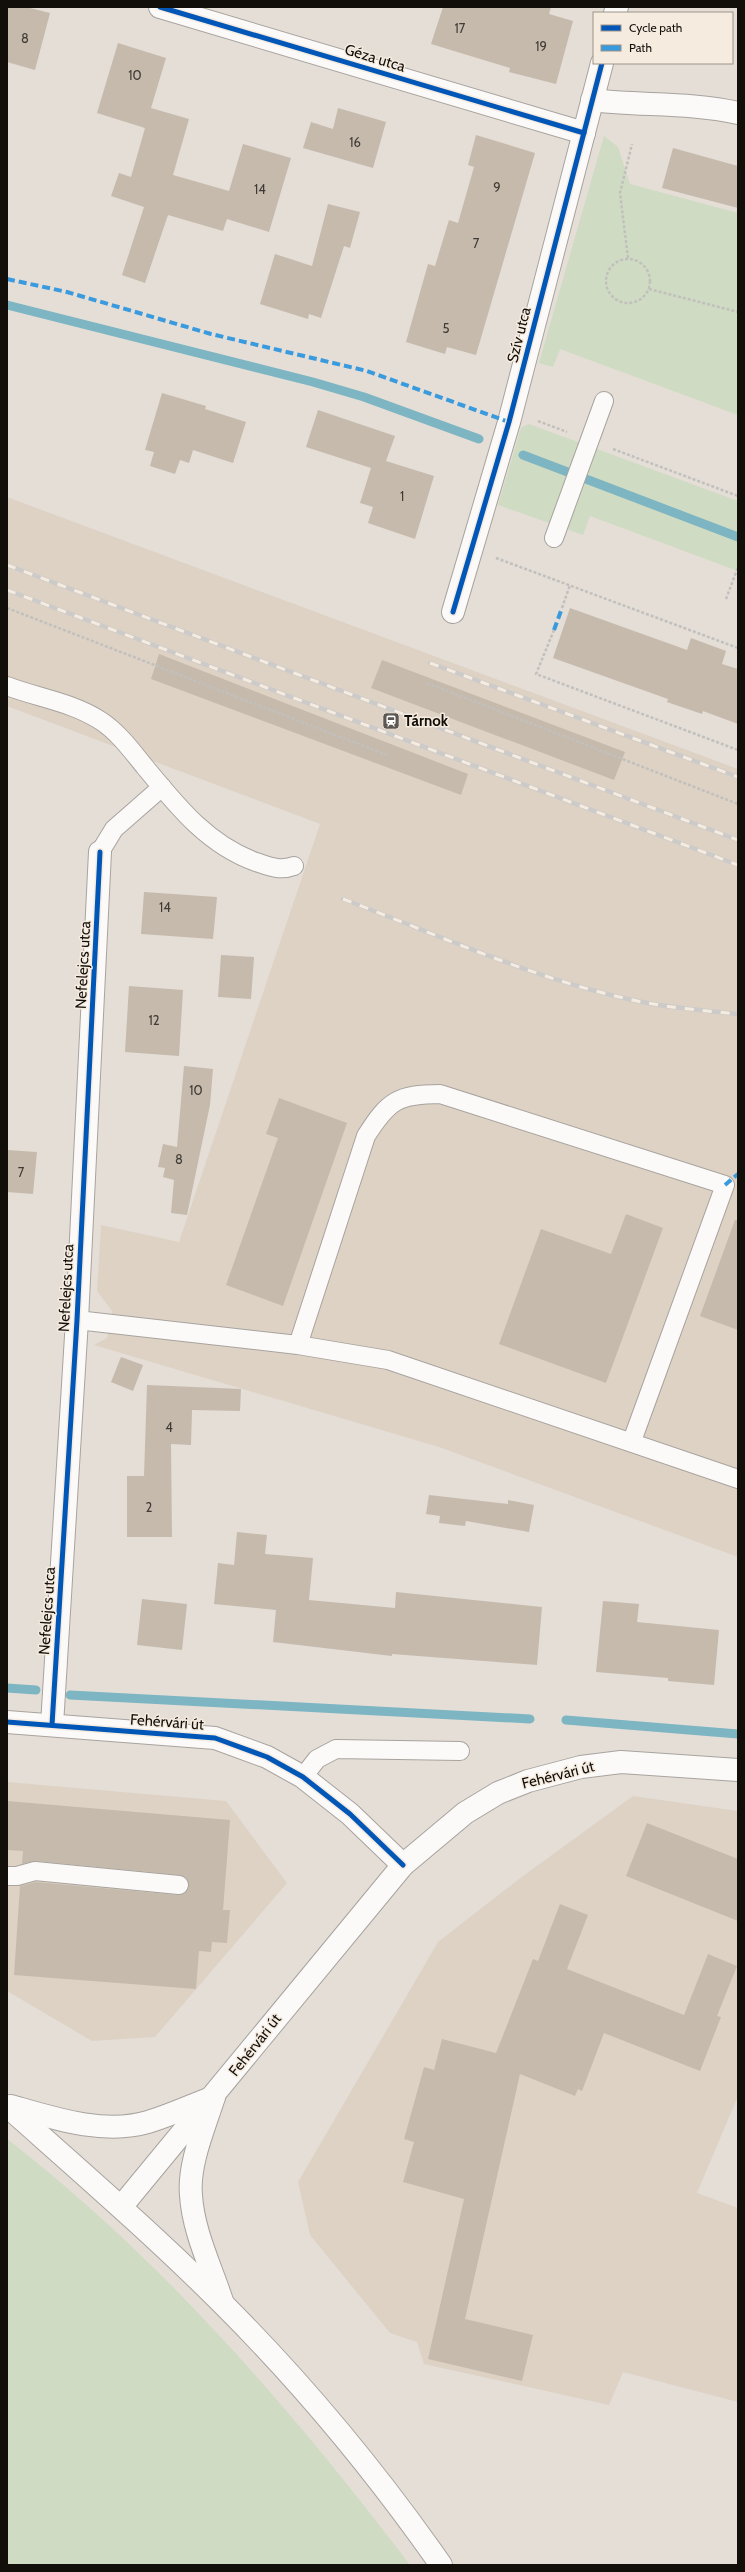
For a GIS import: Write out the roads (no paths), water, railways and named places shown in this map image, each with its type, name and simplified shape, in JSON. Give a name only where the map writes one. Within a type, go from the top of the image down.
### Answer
[{"type":"street","name":"Géza utca","points":[[160,7],[584,133]]},
{"type":"street","name":"Szív utca","points":[[453,612],[512,412],[602,64]]},
{"type":"street","points":[[592,100],[615,102],[679,103],[711,106],[738,113]]},
{"type":"street","name":"Nefelejcs utca","points":[[52,1725],[77,1320],[100,852]]},
{"type":"street","name":"Fehérvári út","points":[[7,1722],[215,1738],[267,1757],[303,1777],[350,1814],[403,1866]]},
{"type":"street","name":"Fehérvári út","points":[[121,2207],[214,2097],[307,1980],[403,1866],[465,1813],[498,1793],[528,1781],[581,1767],[621,1762],[738,1770]]},
{"type":"street","points":[[7,2105],[59,2120],[112,2126],[147,2122],[214,2097]]},
{"type":"street","points":[[214,2097],[196,2152],[190,2193],[194,2218],[224,2304]]},
{"type":"street","points":[[7,2105],[121,2207],[224,2304],[318,2406],[399,2505],[441,2565]]},
{"type":"lane","points":[[554,538],[604,401]]},
{"type":"lane","points":[[7,686],[71,705],[101,721],[129,747],[191,820],[214,841],[232,853],[283,870],[294,866]]},
{"type":"lane","name":"Nefelejcs utca","points":[[100,852],[114,829],[162,787]]},
{"type":"lane","points":[[298,1345],[366,1136],[386,1109],[399,1099],[415,1094],[440,1094],[725,1185],[632,1441]]},
{"type":"lane","points":[[77,1320],[298,1345],[388,1360],[632,1441],[738,1479]]},
{"type":"lane","points":[[303,1777],[317,1759],[336,1749],[460,1751]]},
{"type":"lane","points":[[7,1876],[17,1876],[35,1871],[179,1885]]},
{"type":"waterway","points":[[7,305],[313,382],[364,397],[479,439]]},
{"type":"waterway","points":[[523,455],[738,537]]},
{"type":"waterway","points":[[7,1688],[36,1690]]},
{"type":"waterway","points":[[70,1695],[530,1719]]},
{"type":"waterway","points":[[566,1720],[738,1734]]},
{"type":"railway","points":[[7,565],[738,840]]},
{"type":"railway","points":[[7,590],[738,865]]},
{"type":"railway","points":[[430,663],[738,777]]},
{"type":"railway","points":[[343,899],[490,956],[565,982],[642,1002],[678,1008],[738,1014]]},
{"type":"place","name":"Tárnok","points":[[391,721]]}]
